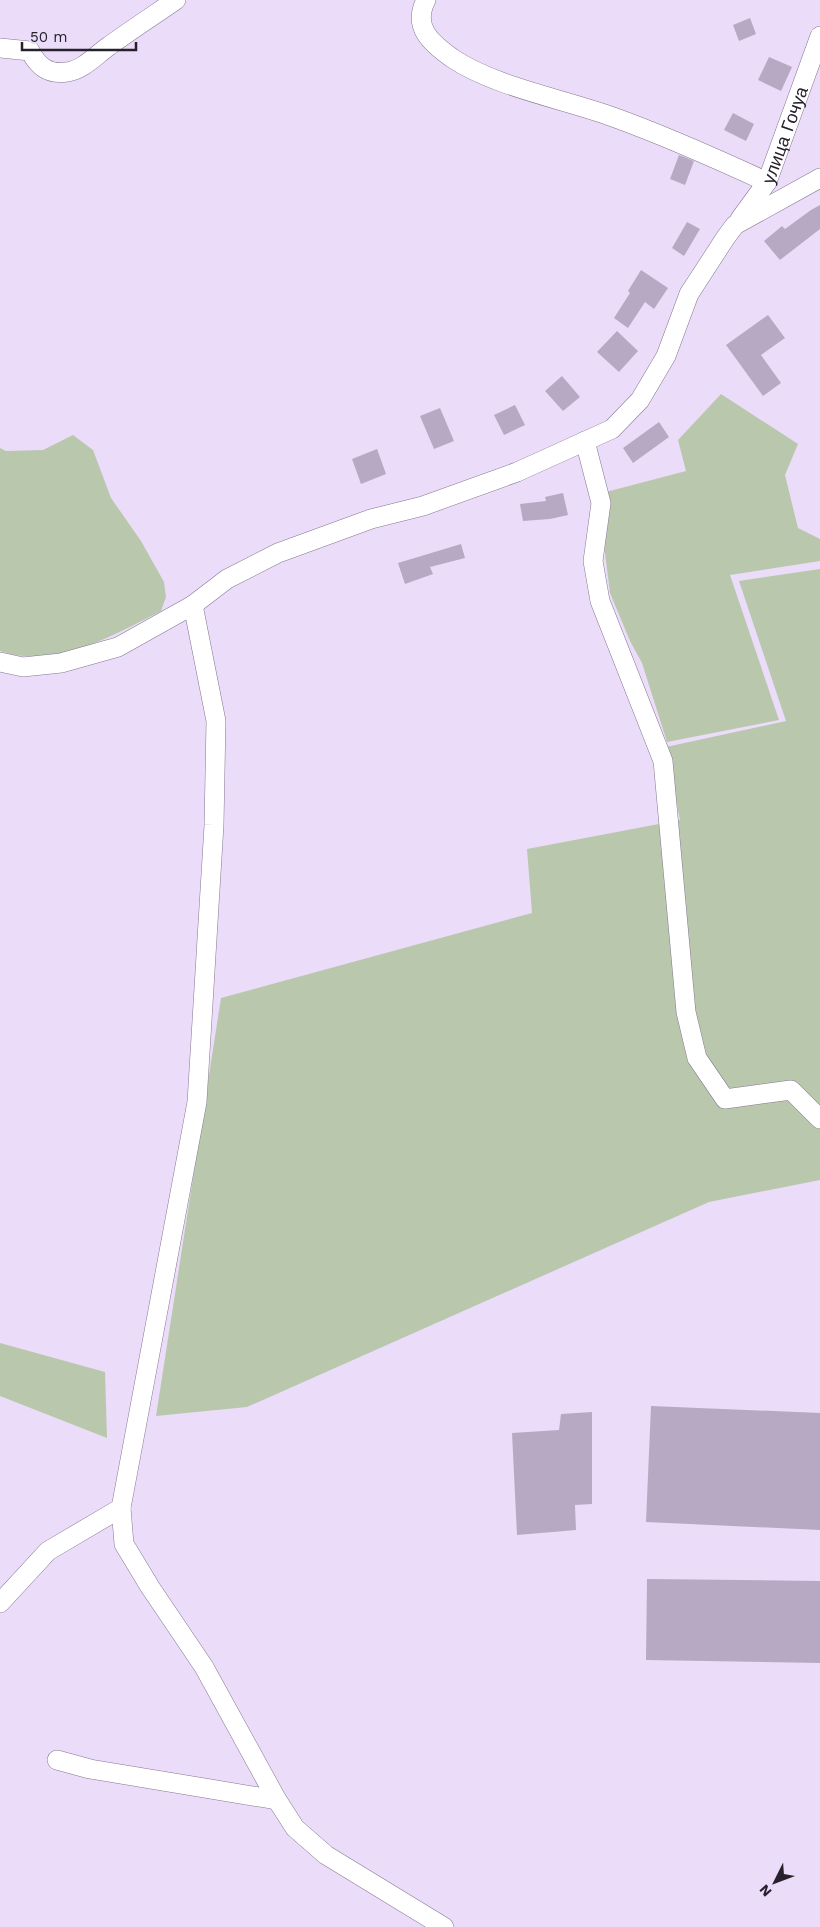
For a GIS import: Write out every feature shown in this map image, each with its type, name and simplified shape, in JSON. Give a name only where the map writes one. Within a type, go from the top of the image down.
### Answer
[{"type":"street","points":[[0,48],[30,51],[36,64],[49,71],[67,72],[84,66],[109,46],[176,0]]},
{"type":"street","points":[[426,0],[420,10],[420,24],[430,38],[452,58],[478,72],[613,116],[768,182]]},
{"type":"street","name":"улица Гочуа","points":[[0,662],[23,667],[61,663],[118,648],[193,605],[227,579],[278,553],[371,520],[423,506],[517,472],[612,428],[640,400],[666,356],[689,294],[726,237],[768,182],[820,36]]},
{"type":"street","points":[[735,225],[820,178]]},
{"type":"street","points":[[585,441],[601,503],[593,561],[600,601],[663,761],[686,1012],[696,1058],[725,1099],[791,1090],[820,1119]]},
{"type":"street","points":[[193,605],[216,721],[214,825],[197,1102],[121,1508],[124,1544],[150,1587],[204,1667],[277,1800],[295,1828],[326,1855],[444,1927]]},
{"type":"street","points":[[0,1603],[48,1552],[121,1508]]},
{"type":"street","points":[[57,1760],[90,1770],[277,1800]]},
{"type":"green space","points":[[721,394],[798,444],[785,475],[798,528],[820,539],[820,561],[730,575],[779,720],[667,742],[642,663],[630,641],[610,593],[603,537],[606,492],[686,471],[678,440]]},
{"type":"green space","points":[[73,435],[93,450],[111,498],[141,541],[164,582],[166,597],[161,611],[124,630],[83,647],[41,656],[20,656],[0,651],[0,448],[6,451],[43,450]]},
{"type":"green space","points":[[820,569],[820,1180],[709,1202],[247,1407],[156,1416],[221,998],[532,913],[527,849],[680,820],[666,747],[786,721],[739,581]]},
{"type":"green space","points":[[0,1343],[105,1372],[107,1438],[0,1396]]},
{"type":"building","points":[[750,18],[756,34],[739,41],[733,25]]},
{"type":"building","points":[[769,57],[792,67],[781,91],[758,80]]},
{"type":"building","points":[[733,113],[754,124],[746,141],[724,130]]},
{"type":"building","points":[[679,155],[694,161],[685,185],[670,179]]},
{"type":"building","points":[[820,205],[820,229],[780,260],[764,241],[782,226],[785,229]]},
{"type":"building","points":[[687,222],[700,229],[684,256],[672,248]]},
{"type":"building","points":[[641,270],[668,288],[654,309],[645,302],[628,328],[614,318],[630,293],[628,291]]},
{"type":"building","points":[[768,315],[785,338],[761,355],[781,383],[763,396],[726,345]]},
{"type":"building","points":[[617,331],[638,351],[619,372],[597,352]]},
{"type":"building","points":[[562,376],[580,397],[563,411],[545,391]]},
{"type":"building","points":[[515,405],[525,425],[504,435],[494,415]]},
{"type":"building","points":[[440,408],[454,441],[434,449],[420,416]]},
{"type":"building","points":[[659,422],[669,437],[633,463],[623,448]]},
{"type":"building","points":[[377,449],[386,474],[361,484],[352,459]]},
{"type":"building","points":[[563,493],[568,515],[550,519],[523,521],[520,504],[546,501],[545,497]]},
{"type":"building","points":[[461,544],[465,558],[430,567],[433,574],[405,584],[398,563]]},
{"type":"building","points":[[651,1406],[820,1413],[820,1530],[646,1522]]},
{"type":"building","points":[[592,1412],[592,1504],[575,1505],[576,1530],[517,1535],[512,1433],[559,1430],[561,1414]]},
{"type":"building","points":[[647,1579],[820,1581],[820,1663],[646,1660]]}]
